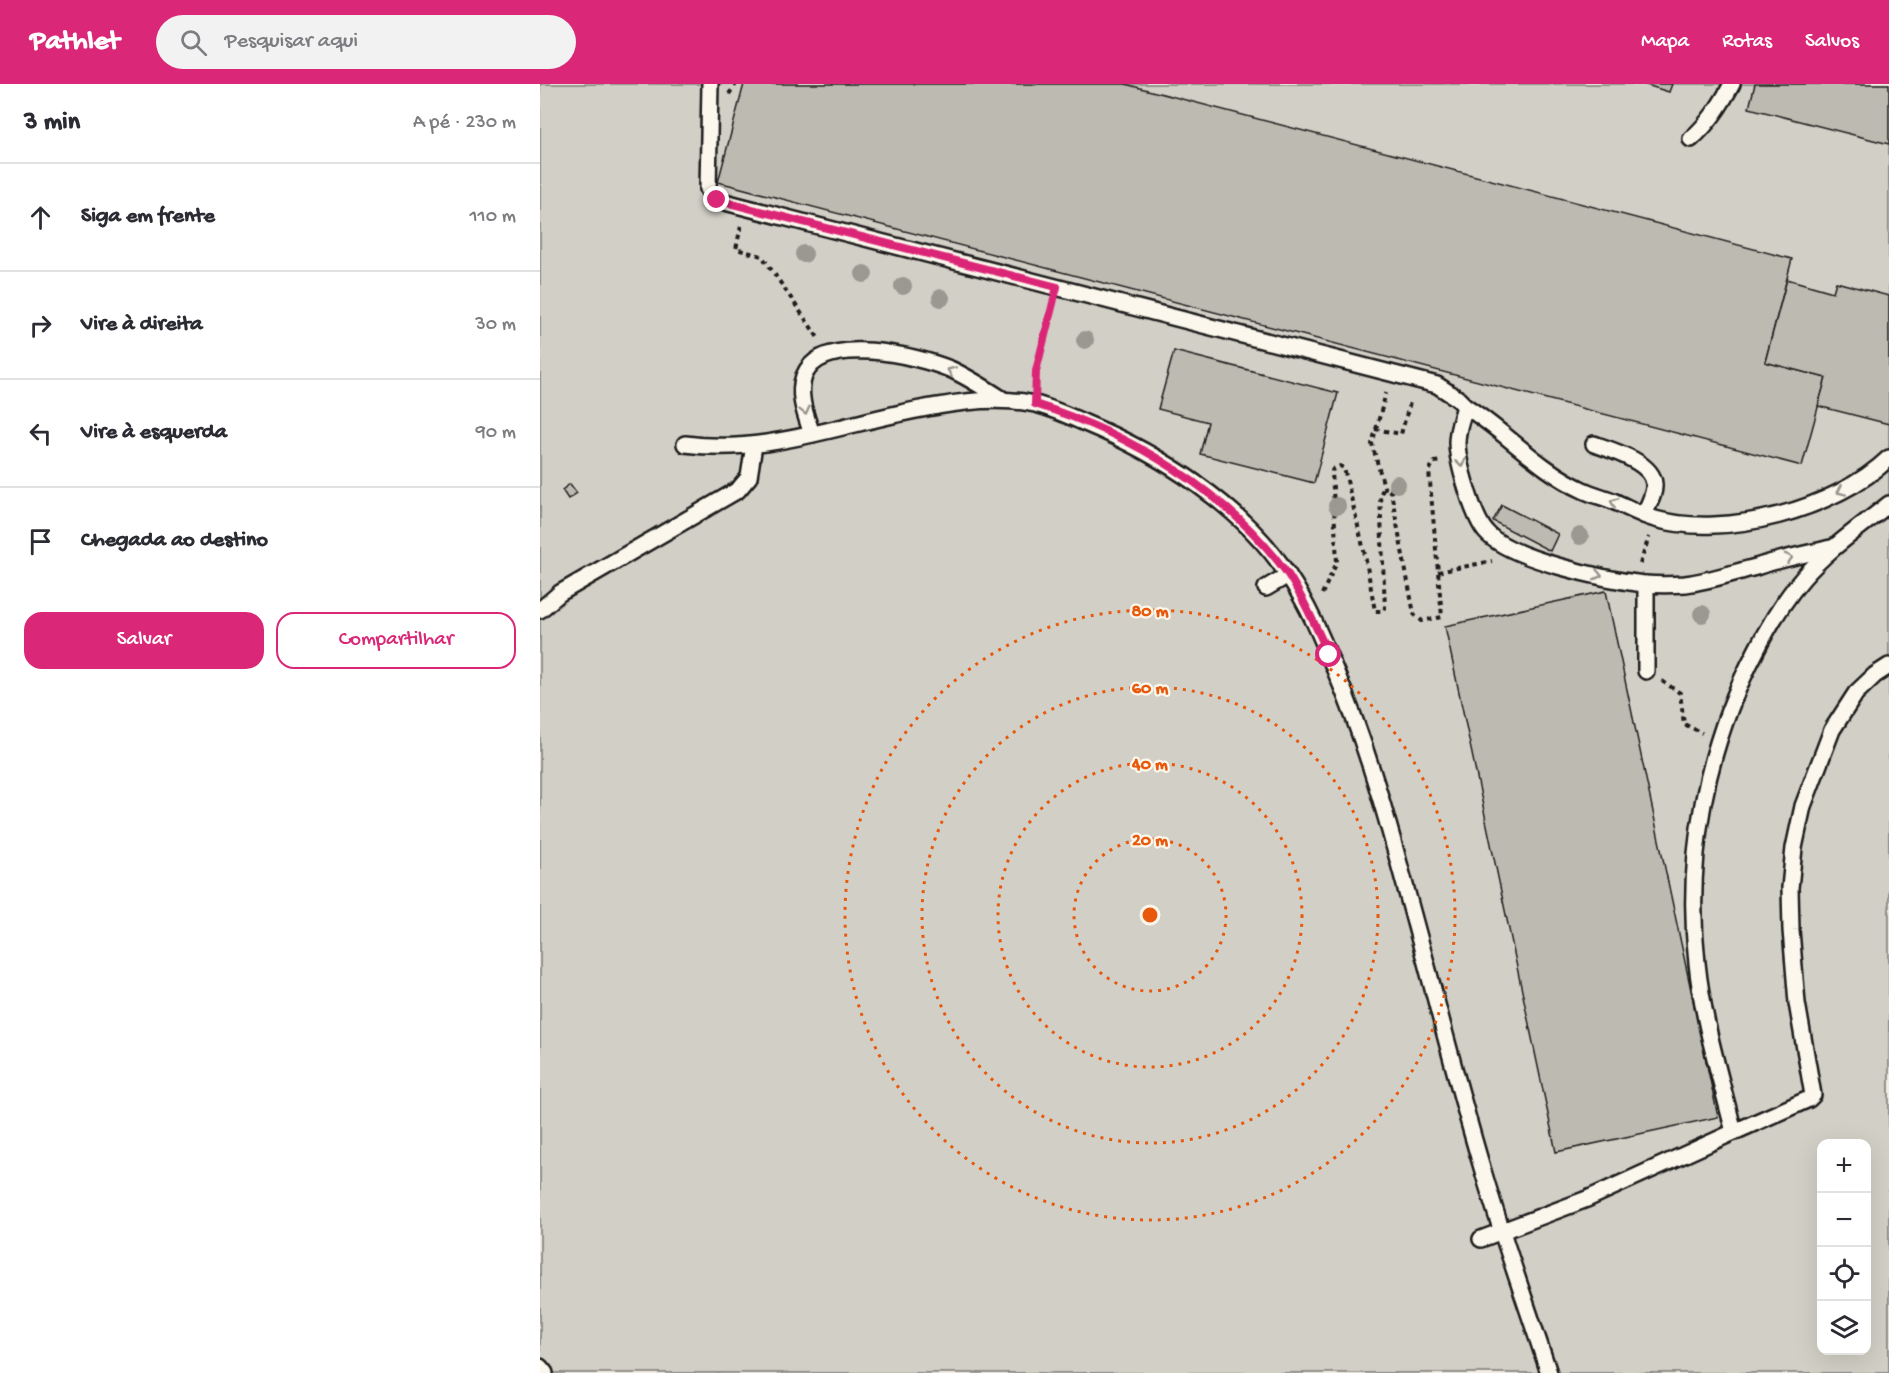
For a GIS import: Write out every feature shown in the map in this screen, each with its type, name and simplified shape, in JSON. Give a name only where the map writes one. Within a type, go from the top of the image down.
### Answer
[{"type":"lane","points":[[710,84],[708,189],[711,197],[746,208],[1417,379],[1448,391],[1524,452],[1583,490],[1649,517],[1693,526],[1733,523],[1776,515],[1816,502],[1853,485],[1889,458]]},
{"type":"lane","points":[[1691,139],[1707,125],[1720,107],[1731,84]]},
{"type":"lane","points":[[812,434],[804,410],[802,386],[810,366],[819,358],[829,354],[858,351],[915,359],[947,368],[1002,399]]},
{"type":"lane","points":[[685,444],[715,447],[754,445],[908,411],[966,401],[1002,399],[1035,404],[1059,411],[1106,431],[1163,462],[1200,487],[1253,533],[1288,575],[1311,617],[1358,723],[1484,1172],[1549,1373]]},
{"type":"lane","points":[[1465,406],[1457,444],[1473,507],[1486,532],[1499,544],[1522,555],[1595,575],[1640,584],[1684,584],[1716,579],[1758,566],[1833,548]]},
{"type":"lane","points":[[1594,444],[1626,456],[1653,475],[1655,485],[1649,517]]},
{"type":"lane","points":[[540,610],[560,593],[738,490],[750,477],[754,445]]},
{"type":"lane","points":[[1734,1132],[1708,1032],[1696,962],[1695,857],[1700,813],[1714,756],[1726,716],[1743,676],[1787,599],[1802,579],[1833,548],[1889,504]]},
{"type":"lane","points":[[1266,588],[1288,575]]},
{"type":"lane","points":[[1640,584],[1646,671]]},
{"type":"lane","points":[[540,595],[560,593]]},
{"type":"lane","points":[[1481,1239],[1587,1199],[1809,1100],[1813,1095],[1797,1003],[1792,941],[1790,888],[1794,848],[1803,806],[1832,730],[1856,693],[1875,675],[1889,666]]},
{"type":"lane","points":[[540,1367],[545,1373]]},
{"type":"path","points":[[736,249],[762,256],[829,354]]},
{"type":"path","points":[[1035,404],[1036,371],[1057,287]]},
{"type":"path","points":[[1375,429],[1401,434],[1417,379]]},
{"type":"path","points":[[1385,490],[1372,451],[1375,429],[1387,388]]},
{"type":"path","points":[[1385,490],[1391,492],[1414,614],[1422,621],[1442,617],[1429,471],[1434,462]]},
{"type":"path","points":[[1311,617],[1337,562],[1332,471],[1340,466],[1344,468],[1355,507],[1374,609],[1378,612],[1384,610],[1380,495],[1382,490],[1385,490]]},
{"type":"path","points":[[1640,584],[1649,517]]},
{"type":"path","points":[[1438,572],[1522,555]]},
{"type":"path","points":[[1646,671],[1679,691],[1684,724],[1708,736]]},
{"type":"shaded area","points":[[540,84],[1889,84],[1889,1373],[540,1373]]},
{"type":"building","points":[[744,84],[1125,84],[1792,259],[1765,362],[1826,378],[1802,466],[718,182]]},
{"type":"building","points":[[1643,84],[1672,84],[1669,92]]},
{"type":"building","points":[[1755,84],[1889,84],[1889,144],[1749,108]]},
{"type":"building","points":[[1787,279],[1833,292],[1836,282],[1889,296],[1889,424],[1818,406],[1826,378],[1765,362]]},
{"type":"building","points":[[1174,351],[1338,393],[1314,483],[1200,454],[1208,422],[1158,409]]},
{"type":"building","points":[[570,484],[577,493],[568,499],[562,490]]},
{"type":"building","points":[[1502,505],[1558,534],[1550,551],[1493,521]]},
{"type":"building","points":[[1606,591],[1718,1117],[1556,1152],[1445,626]]},
{"type":"route","points":[[717,200],[1057,287],[1036,371],[1035,404],[1059,411],[1106,431],[1163,462],[1210,494],[1253,533],[1288,575],[1329,655]]}]
